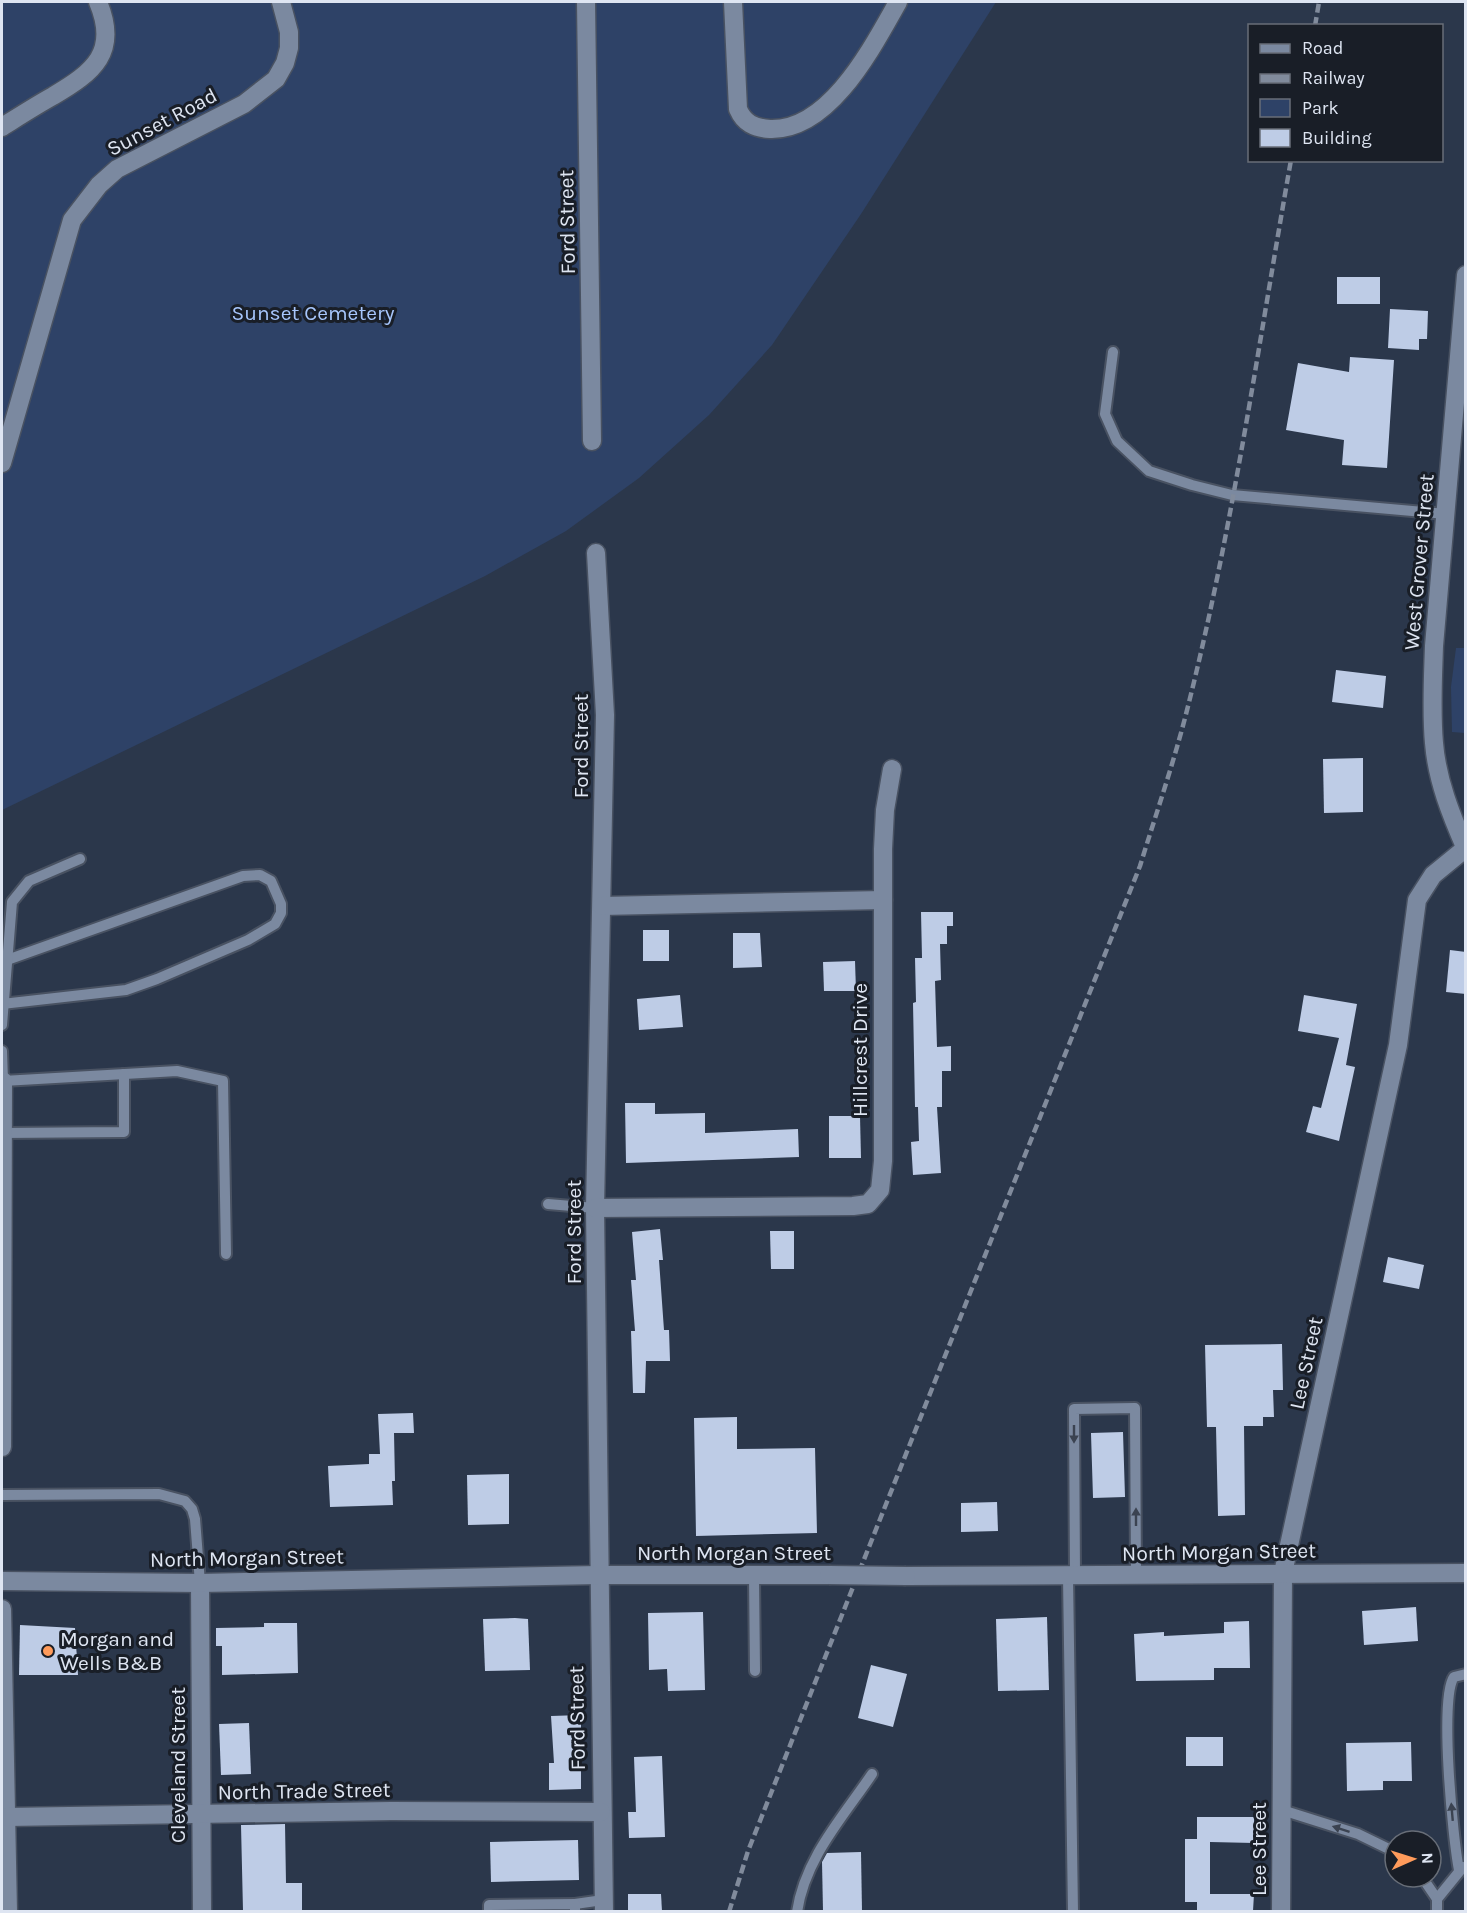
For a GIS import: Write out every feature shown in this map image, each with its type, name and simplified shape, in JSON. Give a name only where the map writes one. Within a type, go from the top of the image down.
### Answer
[{"type":"street","points":[[2,128],[78,82],[93,69],[102,55],[105,41],[103,14],[98,2]]},
{"type":"street","name":"Sunset Road","points":[[2,463],[72,220],[99,185],[117,169],[244,105],[276,79],[285,63],[289,48],[289,32],[281,2]]},
{"type":"street","name":"Ford Street","points":[[586,2],[592,441]]},
{"type":"street","points":[[734,9],[738,108],[742,118],[752,126],[775,129],[814,115],[831,101],[869,54],[898,2]]},
{"type":"street","name":"West Grover Street","points":[[1465,848],[1442,785],[1434,743],[1434,646],[1466,275]]},
{"type":"street","name":"Ford Street","points":[[596,553],[605,716],[596,1208],[598,1575],[604,1906]]},
{"type":"street","name":"Hillcrest Drive","points":[[596,1208],[868,1204],[880,1190],[883,1161],[885,810],[892,769]]},
{"type":"street","name":"Lee Street","points":[[1281,1911],[1283,1573],[1398,1045],[1417,900],[1433,874],[1465,848]]},
{"type":"street","points":[[602,906],[883,900]]},
{"type":"street","points":[[2,1448],[3,1081]]},
{"type":"street","name":"North Morgan Street","points":[[2,1581],[200,1583],[598,1575],[1071,1577],[1283,1573],[1466,1573]]},
{"type":"street","name":"Cleveland Street","points":[[200,1583],[202,1911]]},
{"type":"street","points":[[2,1609],[8,1911]]},
{"type":"street","name":"North Trade Street","points":[[7,1817],[392,1811],[601,1812]]},
{"type":"lane","points":[[1113,352],[1105,414],[1116,441],[1149,471],[1232,495],[1446,514]]},
{"type":"lane","points":[[2,1024],[8,919],[12,902],[29,881],[80,859]]},
{"type":"lane","points":[[2,1003],[70,998],[126,990],[157,979],[248,940],[275,924],[281,913],[281,904],[271,881],[260,875],[243,876],[7,960]]},
{"type":"lane","points":[[2,1051],[3,1081],[177,1071],[223,1081],[226,1254]]},
{"type":"lane","points":[[2,1133],[124,1132],[124,1074]]},
{"type":"lane","points":[[549,1204],[596,1208]]},
{"type":"lane","points":[[1074,1911],[1071,1577],[1074,1409],[1135,1408],[1136,1575]]},
{"type":"lane","points":[[2,1495],[159,1494],[185,1501],[192,1509],[195,1519],[200,1583]]},
{"type":"lane","points":[[754,1576],[755,1671]]},
{"type":"lane","points":[[1437,1899],[1462,1867],[1451,1791],[1448,1696],[1454,1677],[1466,1674]]},
{"type":"lane","points":[[797,1911],[800,1890],[815,1856],[872,1774]]},
{"type":"lane","points":[[1282,1810],[1358,1834],[1383,1846]]},
{"type":"lane","points":[[1430,1889],[1437,1899],[1437,1911]]},
{"type":"lane","points":[[489,1911],[489,1905],[550,1909],[604,1906]]},
{"type":"green space","name":"Sunset Cemetery","points":[[2,2],[996,2],[861,214],[772,345],[709,415],[639,478],[566,531],[485,576],[2,810]]},
{"type":"green space","points":[[1456,648],[1465,648],[1465,733],[1452,732],[1451,687]]},
{"type":"building","points":[[1337,277],[1380,277],[1380,304],[1337,304]]},
{"type":"building","points":[[1390,309],[1428,311],[1427,339],[1419,339],[1419,350],[1388,348]]},
{"type":"building","points":[[1350,357],[1394,360],[1387,468],[1342,465],[1344,440],[1286,430],[1298,363],[1349,372]]},
{"type":"building","points":[[1336,670],[1386,676],[1383,708],[1332,702]]},
{"type":"building","points":[[1363,758],[1363,812],[1324,813],[1323,759]]},
{"type":"building","points":[[921,912],[953,912],[953,926],[947,926],[947,944],[940,944],[941,980],[935,981],[937,1047],[951,1046],[951,1071],[942,1071],[942,1107],[937,1107],[941,1173],[913,1175],[911,1142],[919,1141],[918,1107],[915,1107],[913,1003],[916,1002],[915,958],[922,958]]},
{"type":"building","points":[[643,930],[669,930],[669,961],[643,961]]},
{"type":"building","points":[[733,933],[760,933],[762,967],[733,968]]},
{"type":"building","points":[[1450,950],[1466,952],[1466,994],[1446,992]]},
{"type":"building","points":[[855,961],[856,991],[824,991],[823,962]]},
{"type":"building","points":[[680,995],[683,1027],[639,1030],[637,999]]},
{"type":"building","points":[[1304,995],[1357,1004],[1346,1065],[1355,1067],[1339,1141],[1306,1132],[1313,1106],[1321,1108],[1339,1038],[1298,1031]]},
{"type":"building","points":[[625,1103],[655,1103],[655,1114],[705,1113],[705,1133],[798,1129],[799,1157],[626,1163]]},
{"type":"building","points":[[829,1116],[860,1116],[861,1158],[829,1158]]},
{"type":"building","points":[[660,1229],[663,1260],[659,1260],[664,1330],[669,1330],[670,1361],[646,1361],[645,1393],[633,1393],[631,1331],[635,1331],[631,1280],[636,1280],[632,1232]]},
{"type":"building","points":[[770,1231],[794,1231],[794,1269],[771,1269]]},
{"type":"building","points":[[1388,1257],[1424,1265],[1419,1289],[1383,1282]]},
{"type":"building","points":[[1282,1344],[1283,1390],[1273,1390],[1274,1417],[1263,1417],[1263,1426],[1244,1426],[1245,1515],[1218,1516],[1216,1427],[1207,1427],[1205,1345]]},
{"type":"building","points":[[413,1413],[414,1433],[394,1433],[393,1505],[330,1507],[328,1466],[369,1464],[369,1454],[380,1454],[378,1414]]},
{"type":"building","points":[[737,1417],[737,1449],[815,1448],[817,1533],[696,1536],[694,1418]]},
{"type":"building","points":[[1123,1432],[1125,1497],[1093,1498],[1091,1433]]},
{"type":"building","points":[[509,1474],[509,1524],[468,1525],[467,1475]]},
{"type":"building","points":[[997,1502],[998,1531],[961,1532],[961,1503]]},
{"type":"building","points":[[1416,1607],[1418,1641],[1364,1645],[1362,1611]]},
{"type":"building","points":[[703,1612],[705,1690],[668,1691],[667,1669],[649,1670],[648,1613]]},
{"type":"building","points":[[1047,1617],[1049,1690],[998,1691],[996,1619]]},
{"type":"building","points":[[483,1619],[528,1619],[530,1670],[485,1671]]},
{"type":"building","points":[[1249,1621],[1250,1668],[1214,1668],[1214,1680],[1136,1681],[1134,1634],[1164,1632],[1164,1636],[1224,1633],[1224,1622]]},
{"type":"building","points":[[264,1623],[297,1623],[298,1673],[222,1675],[222,1646],[216,1646],[216,1628],[264,1627]]},
{"type":"building","name":"Morgan and Wells B&B","points":[[20,1625],[75,1628],[78,1675],[19,1675]]},
{"type":"building","points":[[871,1665],[907,1674],[893,1727],[858,1718]]},
{"type":"building","points":[[581,1715],[581,1789],[549,1790],[549,1763],[554,1763],[551,1716]]},
{"type":"building","points":[[249,1723],[251,1774],[221,1775],[219,1724]]},
{"type":"building","points":[[1186,1737],[1223,1737],[1223,1766],[1186,1766]]},
{"type":"building","points":[[1411,1742],[1412,1781],[1383,1781],[1383,1790],[1347,1791],[1346,1743]]},
{"type":"building","points":[[662,1756],[665,1837],[629,1838],[628,1812],[636,1812],[634,1757]]},
{"type":"building","points":[[1197,1817],[1254,1817],[1254,1843],[1210,1842],[1210,1894],[1254,1894],[1253,1911],[1197,1911],[1197,1902],[1185,1902],[1185,1839],[1197,1839]]},
{"type":"building","points":[[285,1824],[286,1883],[302,1883],[302,1911],[243,1911],[241,1825]]},
{"type":"building","points":[[578,1840],[579,1880],[491,1882],[490,1842]]},
{"type":"building","points":[[861,1852],[862,1911],[823,1911],[822,1862],[827,1853]]},
{"type":"building","points":[[628,1894],[661,1894],[662,1911],[628,1911]]},
{"type":"railway","points":[[1315,24],[1319,2]]},
{"type":"railway","points":[[729,1912],[748,1851],[1140,866],[1185,718],[1217,580],[1291,162]]},
{"type":"place","name":"Morgan and Wells B&B","points":[[48,1651]]}]
